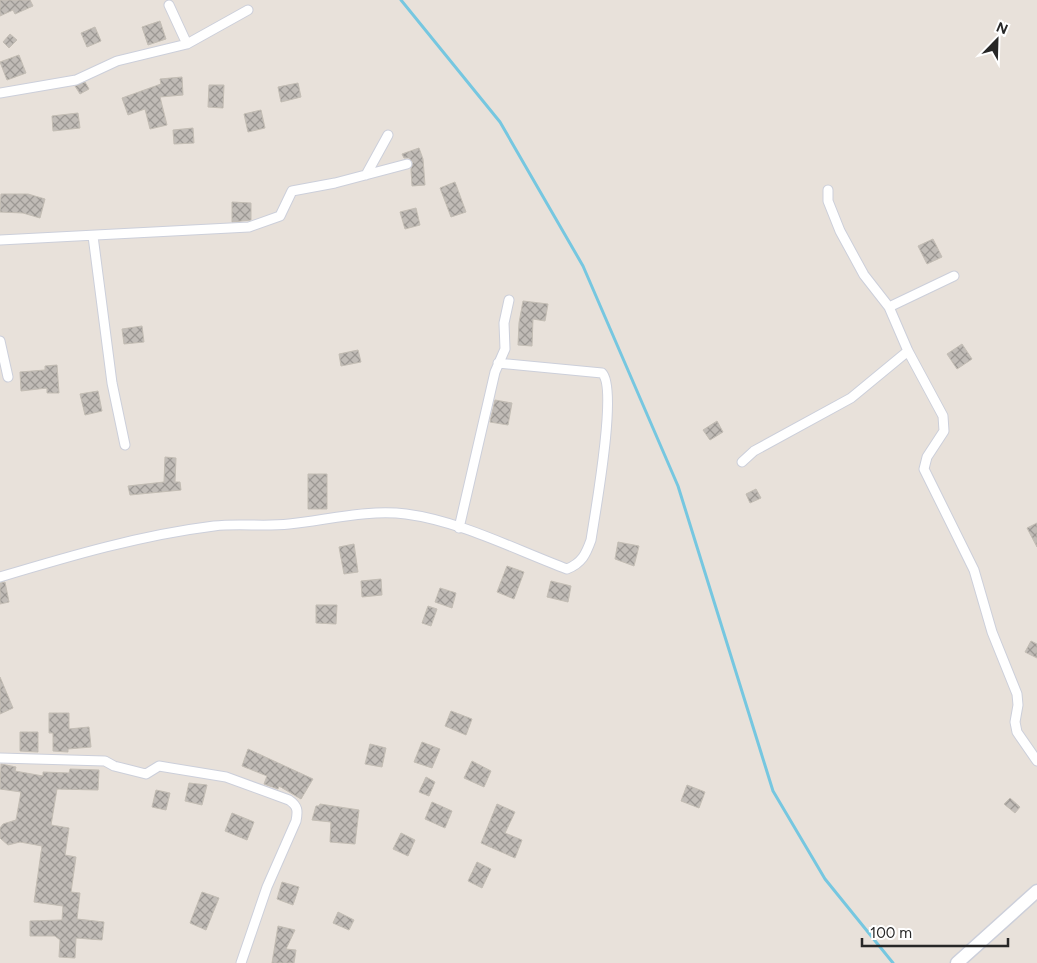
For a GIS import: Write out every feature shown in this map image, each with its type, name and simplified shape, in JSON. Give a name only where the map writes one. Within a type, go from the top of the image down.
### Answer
[{"type":"main road","points":[[957,963],[1037,891]]},
{"type":"street","points":[[169,5],[186,44]]},
{"type":"street","points":[[0,93],[76,80],[117,60],[186,44],[248,10]]},
{"type":"street","points":[[366,175],[388,135]]},
{"type":"street","points":[[0,240],[249,227],[280,216],[292,191],[407,164]]},
{"type":"street","points":[[828,190],[828,201],[840,231],[864,275],[889,308],[908,351],[943,416],[944,431],[927,457],[924,469],[974,570],[992,632],[1017,694],[1018,705],[1015,722],[1017,732],[1037,761]]},
{"type":"street","points":[[93,236],[112,383],[125,445]]},
{"type":"street","points":[[889,308],[954,276]]},
{"type":"street","points":[[458,528],[498,363],[505,349],[504,323],[509,300]]},
{"type":"street","points":[[0,341],[8,377]]},
{"type":"street","points":[[742,462],[754,451],[851,398],[908,351]]},
{"type":"street","points":[[0,577],[62,558],[143,539],[215,526],[286,525],[387,512],[407,514],[458,528],[567,569],[581,562],[586,556],[591,540],[608,420],[609,384],[602,373],[498,363]]},
{"type":"street","points":[[0,758],[105,761],[114,766],[146,774],[158,766],[186,769],[226,777],[289,800],[295,804],[298,809],[296,821],[267,887],[241,963]]},
{"type":"building","points":[[0,0],[30,0],[33,6],[15,14],[13,10],[0,16]]},
{"type":"building","points":[[160,21],[166,39],[148,45],[142,27]]},
{"type":"building","points":[[95,27],[101,41],[87,47],[81,33]]},
{"type":"building","points":[[10,34],[17,40],[9,48],[3,42]]},
{"type":"building","points":[[19,55],[26,73],[7,80],[0,62]]},
{"type":"building","points":[[182,77],[183,95],[160,97],[167,125],[150,129],[145,109],[128,115],[122,98],[161,84],[160,79]]},
{"type":"building","points":[[85,82],[89,89],[80,94],[75,86]]},
{"type":"building","points":[[298,83],[301,97],[281,102],[278,87]]},
{"type":"building","points":[[209,85],[224,85],[223,108],[208,107]]},
{"type":"building","points":[[261,110],[265,128],[248,132],[244,114]]},
{"type":"building","points":[[78,113],[80,128],[53,131],[52,116]]},
{"type":"building","points":[[193,128],[194,143],[174,144],[173,130]]},
{"type":"building","points":[[419,148],[423,159],[425,185],[412,186],[411,169],[413,162],[409,158],[404,158],[402,154]]},
{"type":"building","points":[[455,182],[466,212],[451,217],[440,188]]},
{"type":"building","points":[[1,194],[28,194],[45,199],[40,218],[23,213],[0,212]]},
{"type":"building","points":[[232,202],[251,203],[251,220],[232,222]]},
{"type":"building","points":[[416,208],[420,225],[405,229],[400,212]]},
{"type":"building","points":[[933,239],[942,257],[927,264],[918,246]]},
{"type":"building","points":[[523,301],[548,304],[545,321],[533,319],[532,346],[518,345]]},
{"type":"building","points":[[142,326],[144,342],[124,344],[122,329]]},
{"type":"building","points":[[962,344],[972,359],[957,369],[947,354]]},
{"type":"building","points":[[358,350],[361,362],[341,366],[339,354]]},
{"type":"building","points":[[57,365],[59,393],[47,393],[47,388],[21,391],[20,372],[45,370],[45,366]]},
{"type":"building","points":[[98,391],[102,411],[85,415],[80,394]]},
{"type":"building","points":[[495,400],[512,403],[508,425],[490,422]]},
{"type":"building","points":[[717,421],[723,432],[710,440],[703,430]]},
{"type":"building","points":[[165,457],[176,458],[175,482],[180,482],[181,490],[130,495],[128,486],[164,482]]},
{"type":"building","points":[[308,474],[327,474],[327,509],[308,509]]},
{"type":"building","points":[[756,489],[761,498],[750,503],[746,494]]},
{"type":"building","points":[[1037,523],[1037,547],[1027,528]]},
{"type":"building","points":[[618,542],[639,546],[634,566],[615,559]]},
{"type":"building","points":[[354,544],[358,572],[344,574],[339,547]]},
{"type":"building","points":[[507,566],[524,572],[514,599],[497,592]]},
{"type":"building","points":[[381,579],[382,595],[362,597],[361,581]]},
{"type":"building","points":[[551,581],[571,586],[568,602],[547,597]]},
{"type":"building","points":[[5,582],[9,602],[0,604],[0,583]]},
{"type":"building","points":[[440,588],[456,593],[452,608],[435,602]]},
{"type":"building","points":[[316,605],[337,605],[336,624],[316,623]]},
{"type":"building","points":[[428,606],[437,609],[431,626],[422,623]]},
{"type":"building","points":[[1031,641],[1037,644],[1037,658],[1025,652]]},
{"type":"building","points":[[0,677],[13,708],[0,714]]},
{"type":"building","points":[[451,711],[472,719],[466,735],[445,726]]},
{"type":"building","points":[[49,713],[69,713],[69,729],[89,727],[91,747],[68,749],[68,752],[53,751],[53,733],[49,733]]},
{"type":"building","points":[[20,732],[38,732],[38,752],[20,751]]},
{"type":"building","points":[[422,742],[440,749],[432,768],[414,762]]},
{"type":"building","points":[[370,744],[386,748],[382,767],[365,764]]},
{"type":"building","points":[[248,749],[313,779],[301,799],[279,786],[278,789],[264,784],[267,776],[242,766]]},
{"type":"building","points":[[472,761],[491,771],[484,787],[464,778]]},
{"type":"building","points":[[1,764],[16,767],[15,771],[43,776],[43,772],[69,773],[70,769],[99,770],[98,790],[57,789],[51,825],[69,828],[65,855],[76,857],[71,892],[80,893],[77,919],[104,922],[102,940],[76,938],[75,958],[59,957],[60,940],[55,936],[30,936],[30,921],[62,920],[63,906],[34,902],[42,846],[20,842],[8,845],[0,838],[0,828],[3,824],[16,820],[21,792],[0,789]]},
{"type":"building","points":[[426,777],[435,782],[429,796],[419,792]]},
{"type":"building","points":[[189,783],[207,785],[202,805],[185,801]]},
{"type":"building","points":[[687,785],[705,792],[699,808],[681,801]]},
{"type":"building","points":[[156,790],[170,793],[166,810],[152,807]]},
{"type":"building","points":[[1010,798],[1020,807],[1015,813],[1004,804]]},
{"type":"building","points":[[432,802],[452,811],[445,828],[425,819]]},
{"type":"building","points":[[320,804],[359,810],[355,844],[330,842],[331,822],[312,820],[316,806]]},
{"type":"building","points":[[497,804],[515,812],[505,833],[522,840],[515,858],[481,843]]},
{"type":"building","points":[[232,813],[254,822],[247,840],[225,831]]},
{"type":"building","points":[[401,833],[415,840],[408,856],[393,849]]},
{"type":"building","points":[[477,862],[491,869],[482,888],[468,881]]},
{"type":"building","points":[[282,882],[299,887],[293,905],[277,899]]},
{"type":"building","points":[[202,892],[219,898],[206,930],[190,923]]},
{"type":"building","points":[[338,912],[354,920],[349,930],[333,923]]},
{"type":"building","points":[[278,926],[295,930],[286,949],[296,950],[294,963],[272,963]]},
{"type":"waterway","points":[[401,0],[500,122],[583,266],[678,486],[773,791],[825,879],[893,963]]}]
